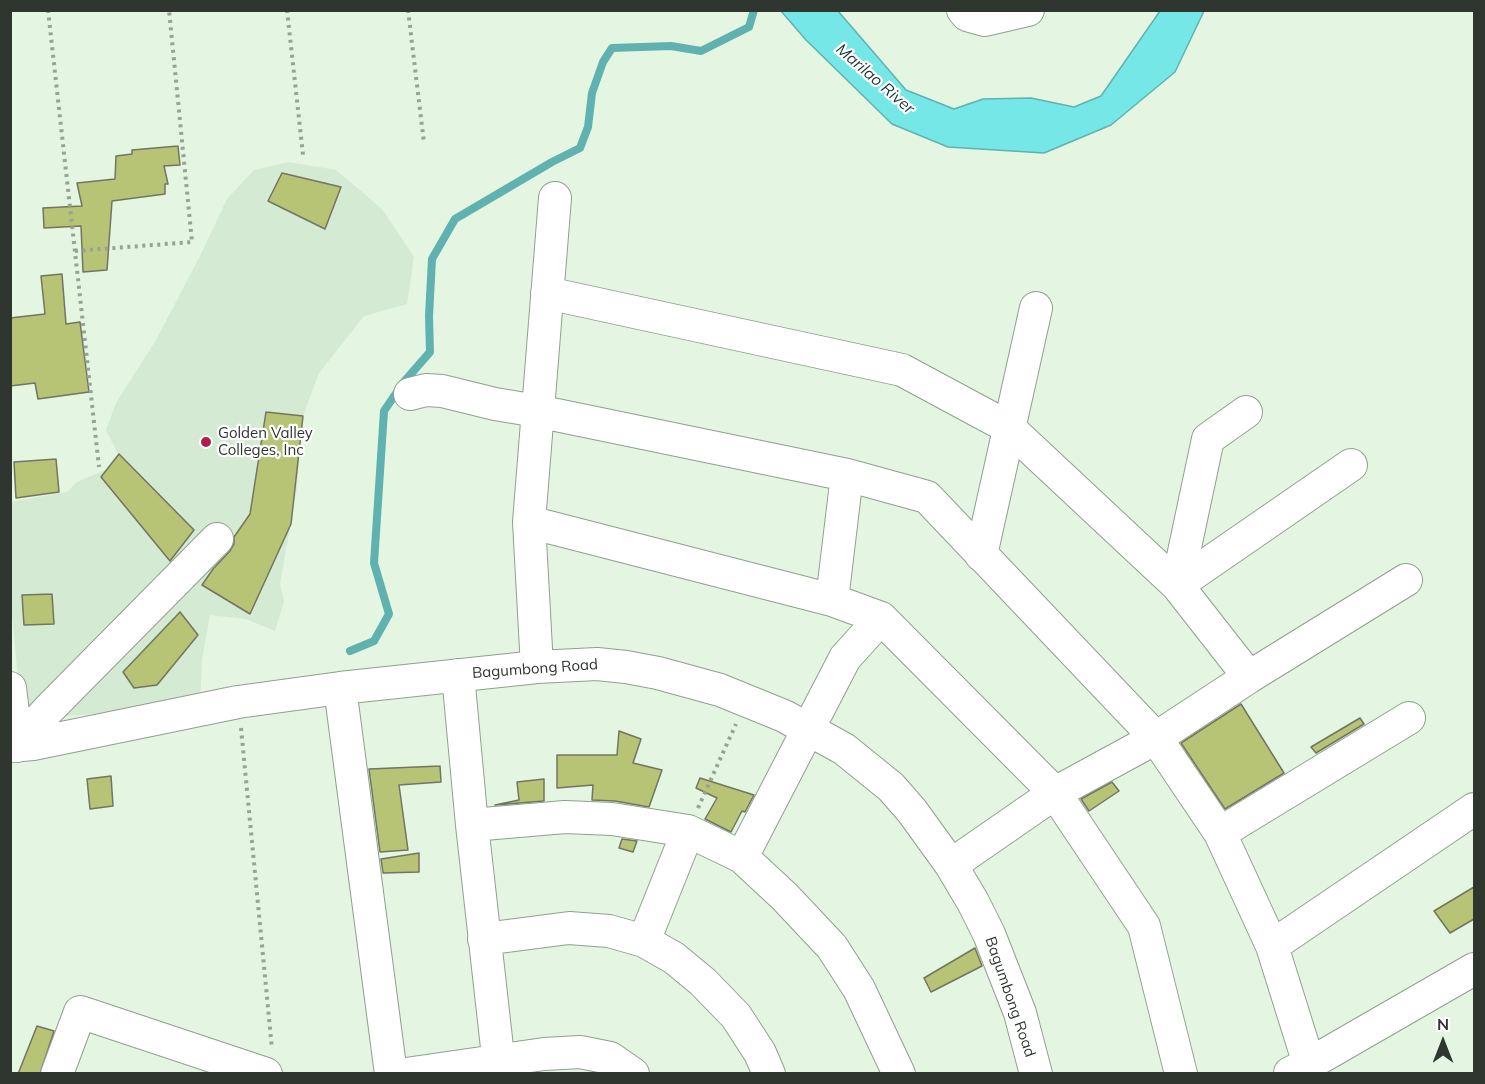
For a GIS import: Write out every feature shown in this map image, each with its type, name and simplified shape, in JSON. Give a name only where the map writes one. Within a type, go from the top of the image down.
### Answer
[{"type":"street","points":[[963,10],[967,15],[985,20],[1028,10]]},
{"type":"street","points":[[537,667],[529,522],[555,198]]},
{"type":"street","points":[[547,293],[902,370],[1008,427],[1177,585],[1249,677]]},
{"type":"street","points":[[981,555],[1036,308]]},
{"type":"street","points":[[410,394],[426,390],[442,391],[495,404],[847,476],[927,497],[1156,738],[1220,832],[1272,946],[1299,1069],[1474,969]]},
{"type":"street","points":[[1177,585],[1208,439],[1246,412]]},
{"type":"street","points":[[1177,585],[1351,465]]},
{"type":"street","points":[[832,600],[847,476]]},
{"type":"street","points":[[529,522],[832,600],[880,618],[1055,793],[1144,926],[1181,1074]]},
{"type":"street","points":[[20,745],[35,731],[39,720],[49,709],[217,539]]},
{"type":"street","points":[[951,865],[1055,793],[1156,738],[1249,677],[1406,580]]},
{"type":"street","points":[[742,857],[845,658],[880,618]]},
{"type":"street","name":"Bagumbong Road","points":[[20,745],[238,702],[340,688],[537,667],[597,664],[626,667],[689,681],[747,700],[807,728],[844,749],[891,787],[912,811],[951,865],[973,902],[1006,974],[1020,1013],[1036,1074]]},
{"type":"street","points":[[458,675],[499,1067]]},
{"type":"street","points":[[10,688],[20,745]]},
{"type":"street","points":[[340,688],[391,1074]]},
{"type":"street","points":[[1220,832],[1409,718]]},
{"type":"street","points":[[1272,946],[1474,809]]},
{"type":"street","points":[[472,825],[566,817],[612,819],[688,831],[742,857],[785,897],[832,947],[859,989],[898,1074]]},
{"type":"street","points":[[644,940],[688,831]]},
{"type":"street","points":[[484,939],[569,928],[609,931],[644,940],[674,958],[703,982],[736,1016],[760,1053],[770,1074]]},
{"type":"street","points":[[57,1074],[80,1012],[269,1062]]},
{"type":"street","points":[[406,1074],[499,1067],[544,1054],[580,1052],[610,1058],[633,1074]]},
{"type":"path","points":[[48,10],[99,467]]},
{"type":"path","points":[[75,251],[192,242],[169,10]]},
{"type":"path","points":[[287,10],[303,155]]},
{"type":"path","points":[[408,10],[424,142]]},
{"type":"path","points":[[688,831],[747,700]]},
{"type":"path","points":[[238,702],[269,1062]]},
{"type":"shaded area","name":"Golden Valley Colleges, Inc","points":[[289,162],[336,170],[382,209],[414,257],[407,304],[364,316],[319,373],[303,416],[297,488],[280,584],[284,601],[275,631],[246,619],[210,615],[202,660],[200,705],[22,720],[11,603],[10,502],[67,492],[77,482],[105,470],[118,454],[106,430],[116,403],[156,340],[227,199],[254,170]]},
{"type":"water","name":"Marilao River","points":[[781,11],[838,11],[906,90],[954,109],[983,99],[1031,98],[1074,107],[1101,96],[1160,11],[1204,11],[1175,72],[1111,125],[1044,153],[948,147],[892,124],[806,40]]},
{"type":"building","points":[[178,146],[180,165],[164,166],[168,184],[165,184],[165,194],[112,201],[107,270],[83,272],[81,226],[44,228],[43,208],[82,206],[77,183],[115,179],[116,156],[132,154],[132,150]]},
{"type":"building","points":[[282,173],[341,187],[325,229],[268,201]]},
{"type":"building","points":[[62,274],[66,324],[80,322],[89,392],[38,399],[35,383],[10,386],[10,318],[45,314],[41,276]]},
{"type":"building","points":[[266,412],[303,416],[291,524],[250,614],[202,585],[230,551],[234,544],[234,537],[250,514]]},
{"type":"building","points":[[119,454],[194,530],[170,561],[101,477]]},
{"type":"building","points":[[56,459],[59,492],[16,498],[14,462]]},
{"type":"building","points":[[52,594],[54,624],[24,625],[22,595]]},
{"type":"building","points":[[180,612],[198,635],[157,685],[134,688],[123,672]]},
{"type":"building","points":[[1241,704],[1284,773],[1225,809],[1181,743]]},
{"type":"building","points":[[1360,718],[1364,724],[1316,753],[1311,747]]},
{"type":"building","points":[[619,731],[641,739],[633,763],[662,770],[649,807],[615,801],[592,800],[593,785],[557,788],[557,755],[617,755]]},
{"type":"building","points":[[440,766],[441,782],[399,785],[408,850],[380,852],[369,769]]},
{"type":"building","points":[[111,776],[113,806],[90,809],[87,779]]},
{"type":"building","points":[[700,778],[754,795],[731,832],[705,819],[717,798],[696,788]]},
{"type":"building","points":[[544,779],[544,801],[495,805],[519,800],[517,782]]},
{"type":"building","points":[[1112,782],[1119,791],[1089,811],[1081,799]]},
{"type":"building","points":[[622,839],[637,841],[633,852],[619,848]]},
{"type":"building","points":[[419,853],[419,872],[383,873],[381,859]]},
{"type":"building","points":[[1474,887],[1474,919],[1450,933],[1434,911]]},
{"type":"building","points":[[975,948],[982,966],[931,992],[924,978]]},
{"type":"building","points":[[37,1026],[54,1031],[40,1074],[18,1074]]},
{"type":"waterway","points":[[350,651],[374,641],[389,614],[374,563],[384,411],[403,383],[430,352],[432,259],[455,219],[580,148],[588,127],[592,93],[603,62],[612,48],[671,46],[701,51],[749,27],[754,10]]},
{"type":"place","name":"Golden Valley Colleges, Inc","points":[[206,442]]}]
